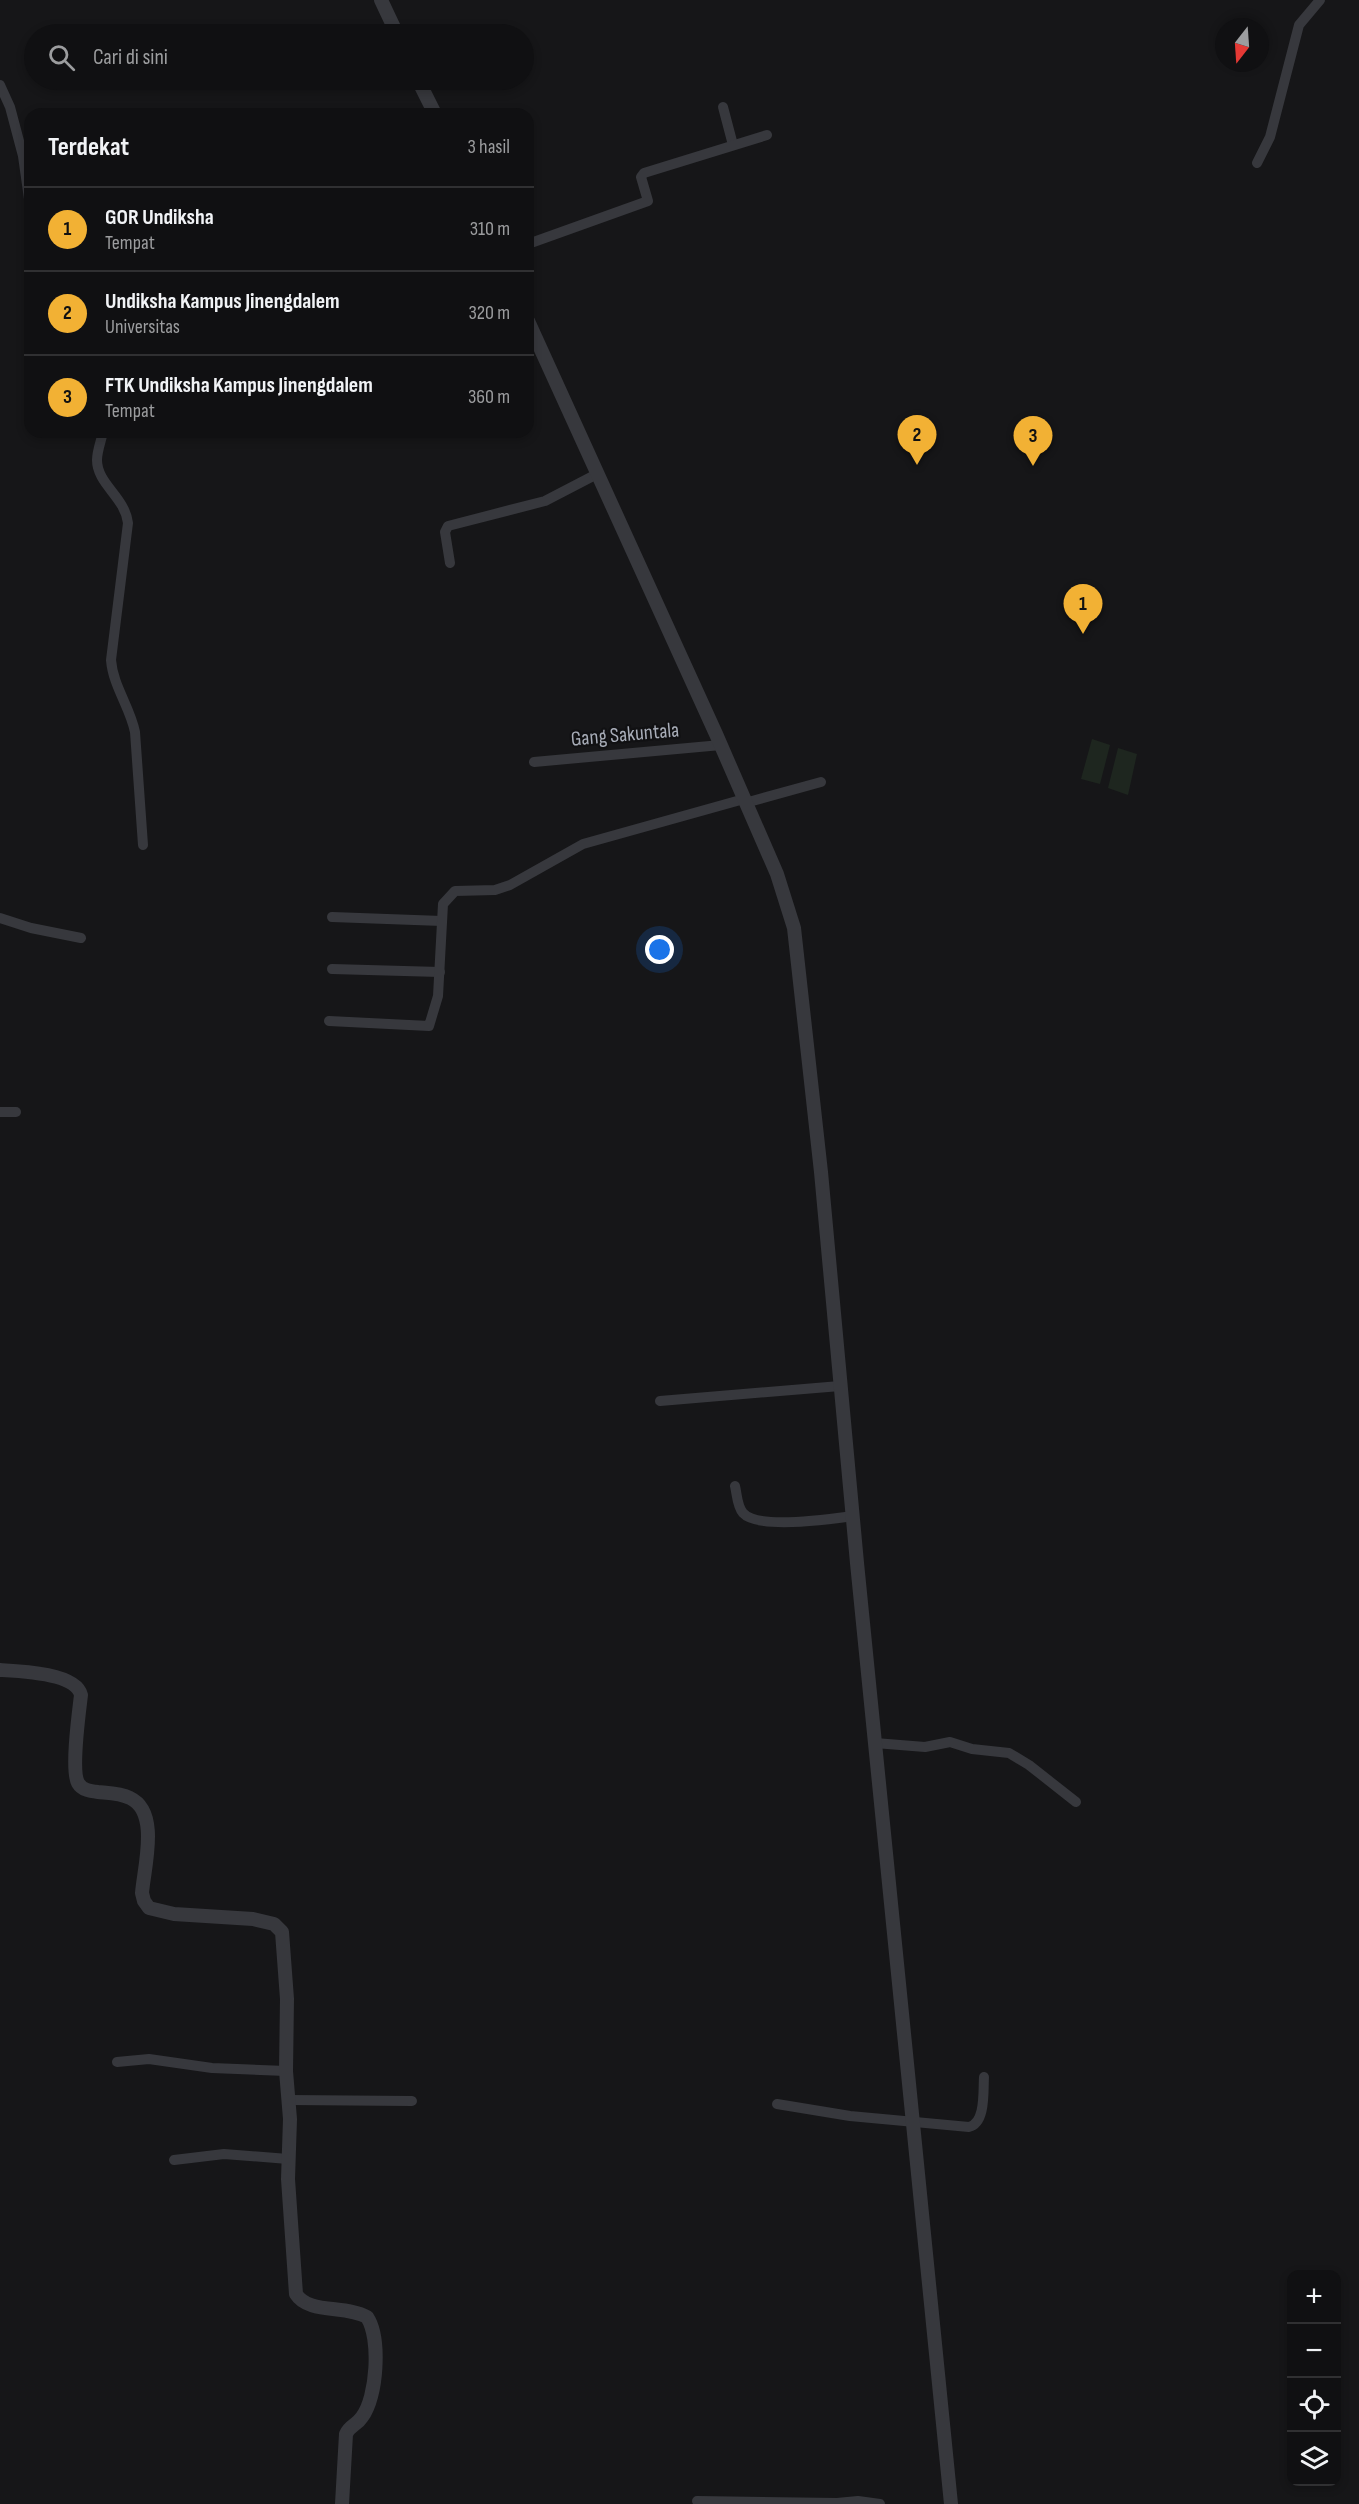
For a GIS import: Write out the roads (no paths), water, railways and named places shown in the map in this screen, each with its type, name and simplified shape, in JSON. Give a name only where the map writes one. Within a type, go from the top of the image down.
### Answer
[{"type":"street","points":[[381,0],[393,24]]},
{"type":"street","points":[[1257,163],[1270,136],[1299,25],[1320,0]]},
{"type":"street","points":[[0,85],[10,107],[24,163]]},
{"type":"street","points":[[423,90],[432,108]]},
{"type":"street","points":[[723,107],[733,145]]},
{"type":"street","points":[[534,242],[648,201],[642,174],[767,135]]},
{"type":"street","points":[[534,334],[721,745],[777,874],[795,928],[951,2504]]},
{"type":"street","points":[[102,438],[98,467],[102,477],[125,508],[128,523],[112,666],[114,677],[131,715],[135,732],[143,845]]},
{"type":"street","points":[[450,563],[445,532],[448,526],[545,501],[597,474]]},
{"type":"street","name":"Gang Sakuntala","points":[[534,762],[721,745]]},
{"type":"street","points":[[329,1021],[429,1026],[438,996],[442,904],[455,891],[502,888],[582,844],[821,782]]},
{"type":"street","points":[[332,917],[442,921]]},
{"type":"street","points":[[0,918],[31,928],[81,938]]},
{"type":"street","points":[[332,969],[440,972]]},
{"type":"street","points":[[0,1112],[16,1112]]},
{"type":"street","points":[[660,1401],[840,1386]]},
{"type":"street","points":[[735,1486],[742,1512],[758,1520],[802,1521],[853,1516]]},
{"type":"street","points":[[0,1670],[41,1674],[78,1687],[81,1695],[76,1779],[85,1790],[124,1796],[142,1808],[148,1845],[142,1893],[149,1908],[174,1914],[253,1919],[271,1923],[281,1929],[287,1999],[289,2207],[296,2294],[308,2305],[367,2317],[372,2328],[374,2344],[373,2388],[362,2417],[348,2429],[346,2434],[342,2504]]},
{"type":"street","points":[[875,1743],[921,1747],[952,1742],[972,1749],[1009,1753],[1029,1765],[1076,1802]]},
{"type":"street","points":[[117,2062],[149,2059],[212,2068],[286,2071]]},
{"type":"street","points":[[777,2104],[912,2124],[975,2126],[980,2119],[984,2077]]},
{"type":"street","points":[[289,2100],[412,2101]]},
{"type":"street","points":[[174,2160],[224,2154],[288,2159]]},
{"type":"street","points":[[697,2501],[837,2503],[858,2501],[880,2504]]},
{"type":"place","name":"Undiksha Kampus Jinengdalem","points":[[917,465]]},
{"type":"place","name":"FTK Undiksha Kampus Jinengdalem","points":[[1033,466]]},
{"type":"place","name":"GOR Undiksha","points":[[1083,634]]}]
